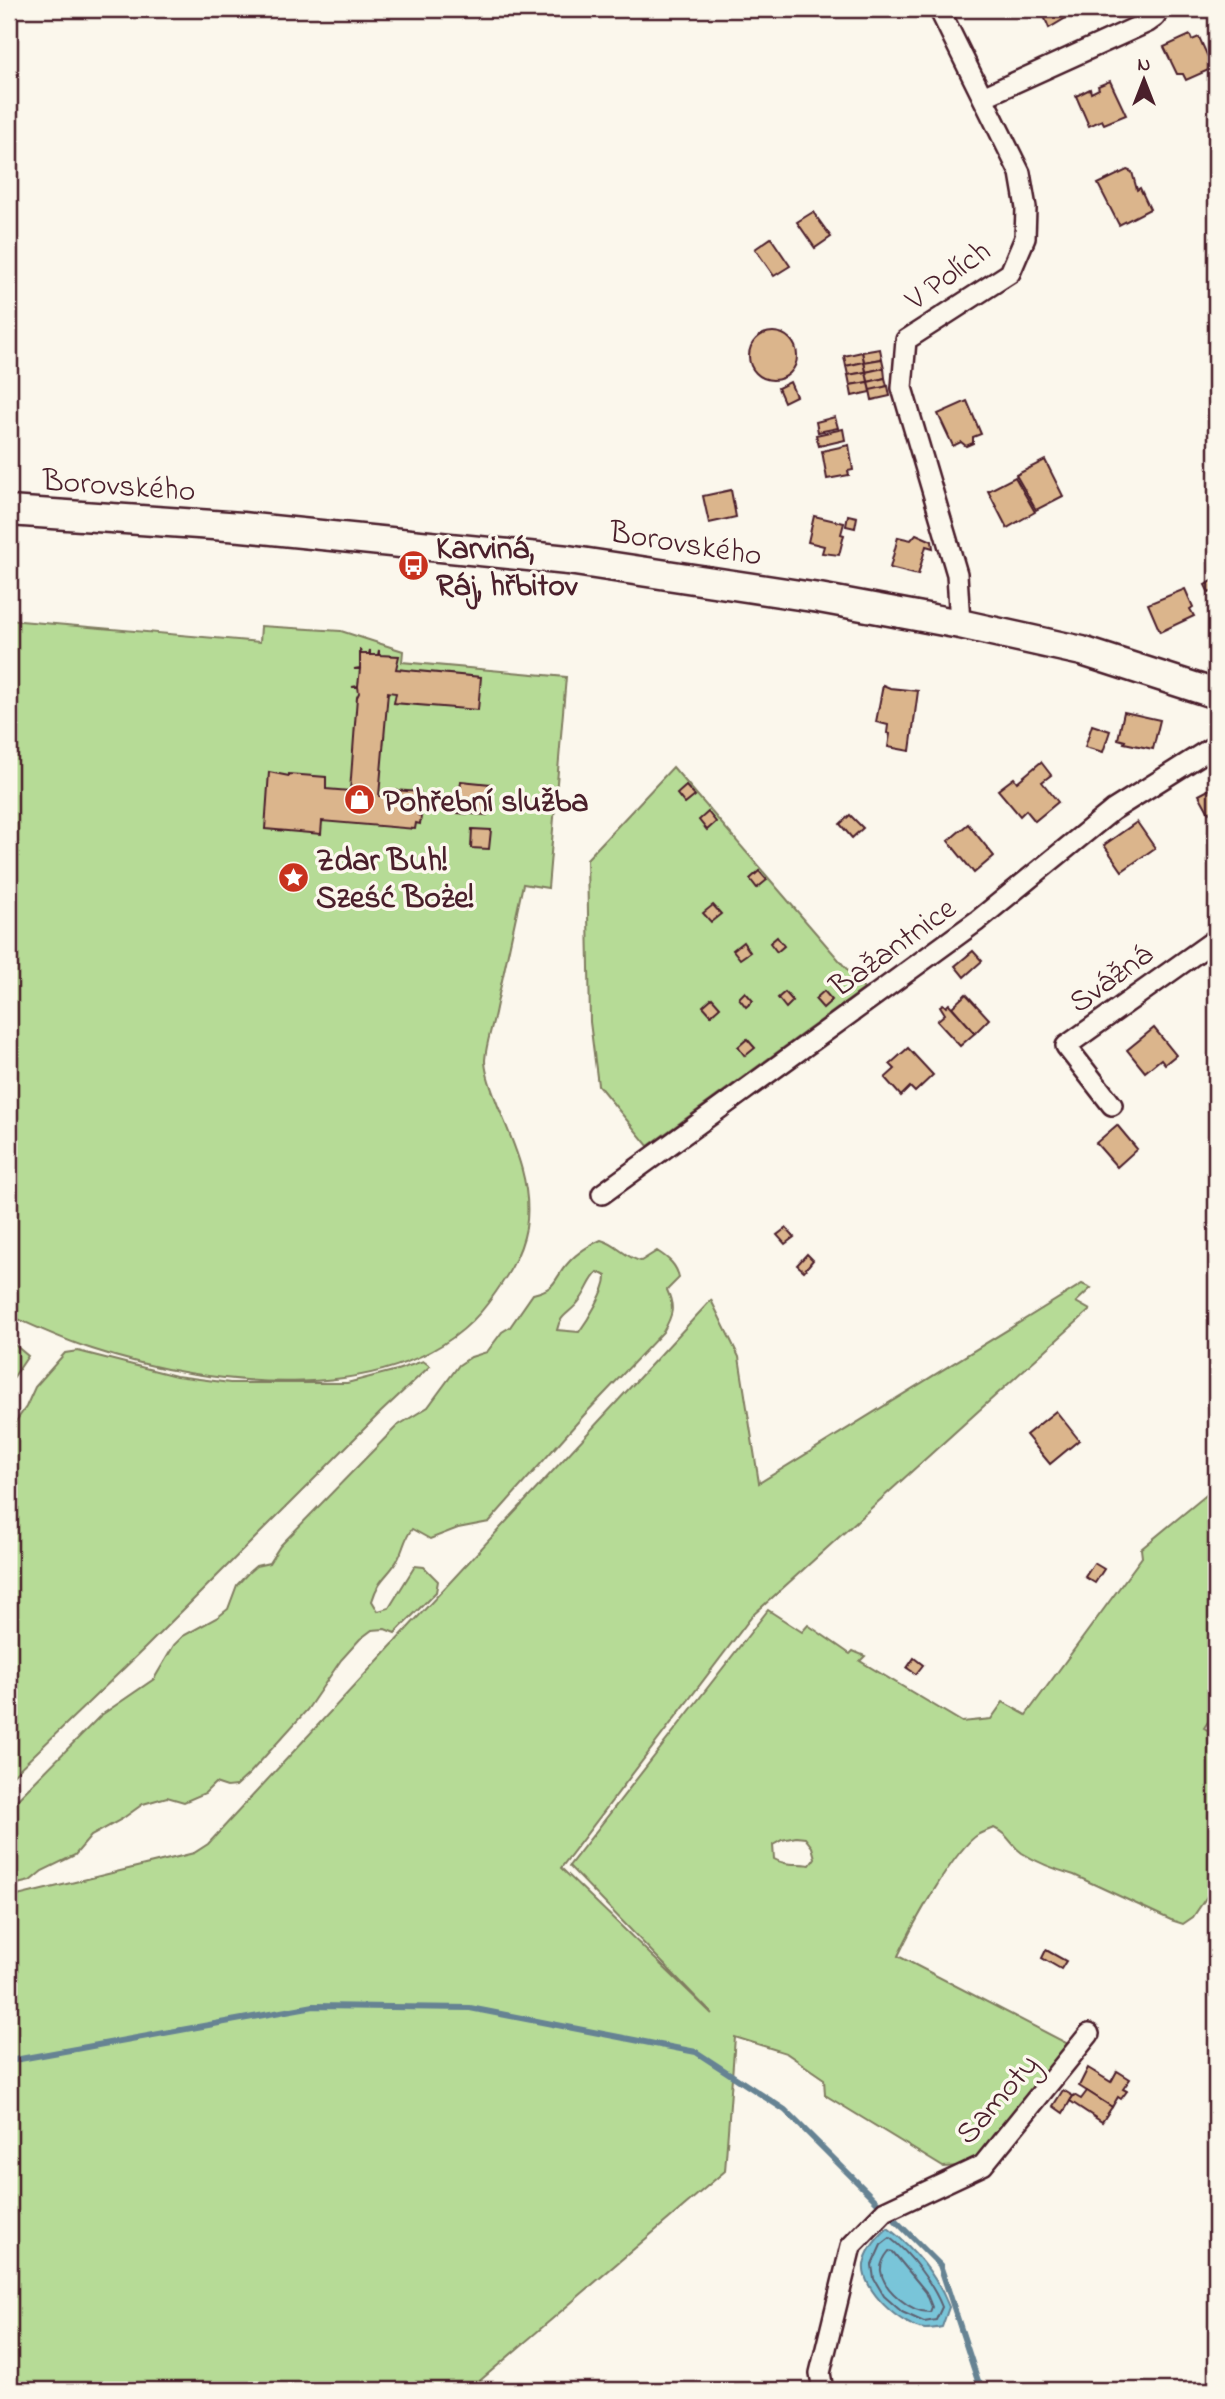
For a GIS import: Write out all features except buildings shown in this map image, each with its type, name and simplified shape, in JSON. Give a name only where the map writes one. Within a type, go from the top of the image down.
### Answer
[{"type":"main road","name":"Borovského","points":[[9,511],[242,527],[568,559],[819,598],[960,624],[1082,651],[1216,694]]},
{"type":"street","name":"V Polích","points":[[939,9],[1020,173],[1026,208],[1025,238],[1010,273],[906,340],[902,388],[957,575],[960,624]]},
{"type":"street","points":[[983,97],[1148,22],[1155,17],[1158,9]]},
{"type":"street","name":"Bažantnice","points":[[602,1194],[978,921],[1114,810],[1216,746]]},
{"type":"street","name":"Svážná","points":[[1112,1105],[1066,1046],[1216,939]]},
{"type":"street","name":"Samoty","points":[[822,2390],[820,2373],[851,2246],[885,2211],[983,2165],[1089,2034]]},
{"type":"green space","points":[[9,620],[260,642],[261,626],[341,631],[403,651],[402,662],[566,677],[548,888],[523,884],[485,1060],[486,1072],[521,1165],[527,1196],[526,1228],[512,1267],[500,1286],[488,1303],[452,1338],[408,1362],[357,1376],[302,1382],[246,1380],[190,1373],[138,1362],[71,1342],[9,1315]]},
{"type":"green space","points":[[673,767],[864,989],[648,1146],[598,1085],[590,1022],[587,859]]},
{"type":"green space","points":[[601,1240],[641,1261],[657,1251],[671,1262],[679,1278],[667,1290],[672,1306],[669,1321],[663,1332],[584,1415],[489,1522],[458,1528],[430,1539],[412,1529],[395,1565],[381,1582],[372,1601],[378,1611],[389,1608],[415,1566],[424,1567],[438,1581],[436,1592],[395,1633],[385,1629],[372,1630],[360,1639],[341,1660],[307,1710],[236,1786],[227,1787],[215,1783],[205,1793],[184,1802],[167,1797],[143,1804],[91,1836],[75,1855],[42,1871],[30,1881],[9,1886],[9,1808],[100,1716],[154,1679],[174,1645],[183,1636],[228,1609],[237,1585],[249,1572],[256,1566],[269,1563],[280,1546],[397,1426],[428,1407],[459,1365],[471,1357],[487,1352],[502,1332],[510,1327],[533,1294],[547,1289],[572,1259]],"holes":[[[598,1272],[606,1276],[600,1297],[579,1332],[557,1330],[561,1320],[580,1300],[595,1275]]]},
{"type":"green space","points":[[1082,1284],[1091,1288],[1076,1302],[1090,1310],[753,1615],[561,1868],[712,2014],[569,1866],[768,1610],[802,1632],[808,1625],[850,1654],[853,1651],[865,1656],[860,1661],[962,1722],[991,1719],[1003,1702],[1026,1715],[1142,1557],[1141,1549],[1216,1487],[1216,1710],[1204,1728],[1216,1735],[1216,1883],[1193,1917],[1183,1924],[1171,1920],[1074,1875],[1041,1863],[1022,1853],[1004,1834],[994,1828],[979,1834],[969,1842],[946,1872],[898,1956],[1074,2047],[976,2165],[943,2167],[825,2095],[824,2079],[786,2053],[735,2037],[725,2171],[469,2390],[9,2390],[9,1898],[194,1853],[208,1844],[711,1300],[739,1357],[759,1483]],"holes":[[[805,1838],[812,1847],[815,1858],[810,1865],[774,1859],[773,1845],[782,1840]]]},
{"type":"green space","points":[[9,1340],[28,1356],[9,1384]]},
{"type":"green space","points":[[78,1351],[176,1376],[230,1383],[347,1383],[423,1361],[430,1366],[9,1779],[9,1431],[26,1407],[35,1387],[65,1353]]},
{"type":"water","points":[[888,2228],[916,2254],[938,2284],[949,2307],[942,2327],[925,2329],[905,2322],[885,2306],[869,2285],[865,2275],[865,2259],[873,2244]]},
{"type":"waterway","points":[[9,2061],[314,2006],[470,2008],[696,2052],[785,2110],[940,2265],[978,2381],[989,2390]]},
{"type":"place","name":"Karviná, Ráj, hřbitov","points":[[413,565]]},
{"type":"place","name":"Pohřební služba","points":[[360,800]]},
{"type":"place","name":"Zdar Buh! Sześć Boże!","points":[[293,877]]}]
